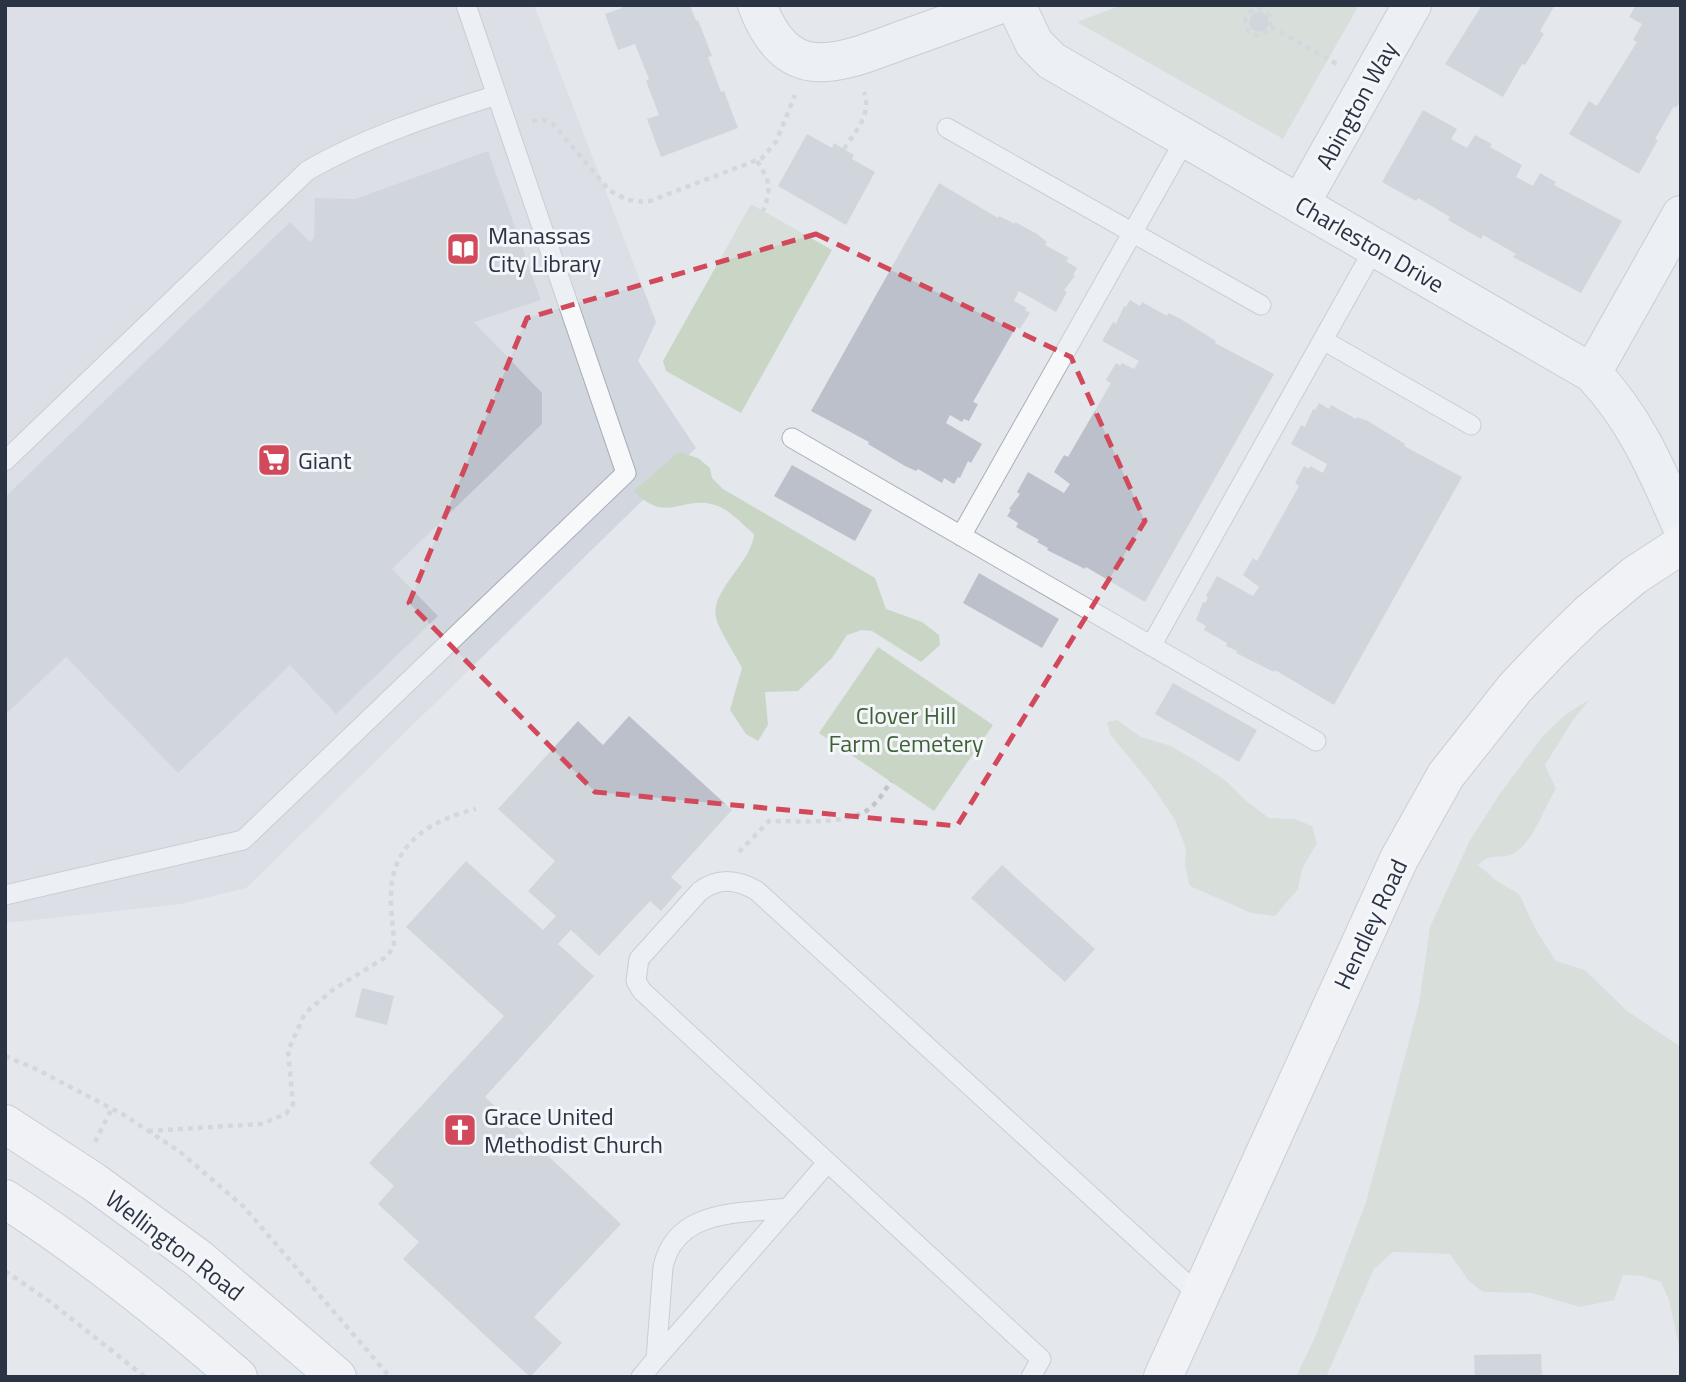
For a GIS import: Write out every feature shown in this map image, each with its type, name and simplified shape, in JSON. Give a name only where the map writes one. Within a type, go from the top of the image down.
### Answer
[{"type":"street","points":[[757,5],[764,25],[779,45],[807,61],[825,64],[851,59],[998,5]]},
{"type":"street","name":"Charleston Drive","points":[[1016,5],[1025,29],[1044,54],[1592,373],[1616,399],[1638,434],[1681,525]]},
{"type":"street","name":"Abington Way","points":[[1300,204],[1412,5]]},
{"type":"street","points":[[1592,373],[1681,215]]},
{"type":"street","name":"Hendley Road","points":[[1163,1377],[1399,859],[1446,775],[1515,688],[1551,650],[1588,614],[1635,575],[1681,545]]},
{"type":"street","name":"Wellington Road","points":[[5,1124],[94,1182],[198,1258],[337,1377]]},
{"type":"street","points":[[5,1199],[54,1230],[166,1316],[238,1377]]},
{"type":"lane","points":[[5,895],[243,840],[626,473],[466,5]]},
{"type":"lane","points":[[5,461],[307,171],[335,154],[461,106],[498,95]]},
{"type":"lane","points":[[947,128],[1261,305]]},
{"type":"lane","points":[[961,536],[1186,138]]},
{"type":"lane","points":[[1152,646],[1375,247]]},
{"type":"lane","points":[[1323,340],[1471,425]]},
{"type":"lane","points":[[792,438],[1316,741]]},
{"type":"lane","points":[[1031,1377],[1041,1359],[650,1001],[636,981],[639,959],[699,891],[709,885],[734,880],[757,891],[1199,1296]]},
{"type":"lane","points":[[640,1377],[827,1163]]},
{"type":"lane","points":[[656,1359],[663,1267],[677,1235],[700,1220],[788,1208]]},
{"type":"path","points":[[1250,8],[1265,10],[1270,17],[1271,27],[1261,35],[1248,31],[1245,18],[1250,8]]},
{"type":"path","points":[[1271,27],[1368,82]]},
{"type":"path","points":[[844,149],[868,107],[851,59]]},
{"type":"path","points":[[509,129],[537,119],[554,124],[609,190],[631,201],[650,201],[757,160],[769,151],[783,129],[807,61]]},
{"type":"path","points":[[757,160],[767,176],[770,190],[762,211]]},
{"type":"path","points":[[739,852],[769,821],[826,820],[866,811],[877,802],[891,781]]},
{"type":"path","points":[[148,1130],[261,1124],[286,1114],[293,1104],[288,1051],[305,1013],[334,989],[386,957],[394,947],[390,896],[392,875],[402,851],[434,824],[454,814],[476,809]]},
{"type":"path","points":[[5,1056],[124,1115],[179,1151],[244,1207],[390,1377]]},
{"type":"path","points":[[5,1271],[49,1301],[145,1377]]},
{"type":"highlighted area","points":[[816,234],[1071,357],[1145,521],[957,826],[595,792],[409,603],[527,318]]},
{"type":"shaded area","points":[[5,5],[534,5],[656,322],[638,361],[696,448],[246,888],[180,904],[5,923]]},
{"type":"green space","points":[[1122,5],[1359,5],[1283,139],[1077,22]]},
{"type":"green space","points":[[751,204],[832,250],[741,413],[666,371],[663,361]]},
{"type":"green space","points":[[679,452],[698,458],[710,468],[712,478],[723,489],[875,578],[886,609],[922,622],[939,635],[940,645],[921,662],[872,631],[862,630],[847,635],[832,658],[798,691],[765,692],[768,725],[758,741],[746,734],[730,710],[742,668],[718,623],[716,608],[719,597],[752,545],[754,534],[731,514],[715,505],[693,503],[665,508],[645,501],[634,491]]},
{"type":"green space","name":"Clover Hill Farm Cemetery","points":[[878,647],[993,725],[934,811],[819,733]]},
{"type":"green space","points":[[1589,700],[1545,765],[1556,789],[1533,833],[1514,853],[1488,858],[1478,865],[1498,882],[1519,894],[1536,930],[1556,961],[1585,970],[1627,1011],[1681,1047],[1681,1355],[1669,1300],[1661,1282],[1642,1276],[1623,1275],[1614,1300],[1580,1307],[1532,1293],[1483,1292],[1468,1280],[1450,1254],[1393,1252],[1374,1269],[1326,1377],[1296,1377],[1315,1337],[1366,1202],[1419,1004],[1430,927],[1469,842],[1499,795],[1542,737],[1566,714]]},
{"type":"green space","points":[[1117,720],[1141,737],[1171,746],[1198,762],[1226,781],[1269,818],[1295,819],[1312,826],[1317,843],[1302,869],[1298,889],[1275,916],[1251,913],[1190,886],[1185,867],[1186,849],[1175,820],[1153,787],[1110,734],[1107,722]]},
{"type":"building","points":[[621,5],[690,5],[712,56],[708,57],[721,92],[724,91],[738,128],[661,157],[647,119],[659,115],[646,81],[649,79],[635,44],[618,50],[605,14],[622,8]]},
{"type":"building","points":[[1482,5],[1555,5],[1540,31],[1544,34],[1503,97],[1445,64]]},
{"type":"building","points":[[1636,5],[1681,5],[1681,100],[1676,108],[1674,106],[1655,139],[1658,140],[1639,174],[1569,134],[1589,101],[1597,106],[1637,42],[1633,40],[1642,24],[1629,17]]},
{"type":"building","points":[[1259,12],[1266,15],[1269,22],[1266,29],[1259,32],[1252,29],[1249,22],[1252,15]]},
{"type":"building","points":[[1423,110],[1457,129],[1451,139],[1467,148],[1475,135],[1522,165],[1516,177],[1533,186],[1540,173],[1556,182],[1554,185],[1622,221],[1581,293],[1513,257],[1516,254],[1483,235],[1481,239],[1448,220],[1450,217],[1418,198],[1416,201],[1382,182]]},
{"type":"building","points":[[807,134],[832,148],[834,143],[854,155],[852,159],[875,172],[846,225],[778,186]]},
{"type":"building","name":"Giant","points":[[488,151],[541,300],[474,322],[542,393],[542,424],[392,569],[438,616],[336,714],[290,665],[178,773],[66,657],[5,715],[5,497],[290,222],[310,242],[314,238],[315,198],[355,199]]},
{"type":"building","points":[[939,183],[998,218],[999,216],[1015,222],[1037,234],[1047,242],[1045,245],[1069,258],[1066,261],[1077,268],[1073,275],[1075,276],[1064,290],[1067,292],[1056,312],[1019,291],[1014,301],[1027,308],[1025,310],[1030,313],[1020,329],[1016,327],[973,402],[978,404],[969,421],[964,419],[962,422],[950,415],[946,423],[982,444],[954,484],[944,478],[942,483],[918,469],[916,471],[905,466],[868,444],[869,442],[811,411]]},
{"type":"building","points":[[1130,300],[1140,306],[1142,302],[1167,316],[1168,313],[1179,318],[1216,341],[1215,343],[1274,374],[1145,602],[1086,567],[1085,569],[1047,550],[1048,548],[1037,542],[1039,540],[1016,527],[1018,523],[1007,516],[1020,494],[1017,492],[1028,472],[1064,493],[1070,484],[1054,472],[1064,455],[1068,457],[1111,383],[1106,380],[1116,363],[1134,369],[1139,361],[1102,341]]},
{"type":"building","points":[[1319,403],[1329,409],[1331,405],[1356,419],[1357,417],[1368,421],[1405,444],[1404,446],[1462,477],[1334,705],[1275,670],[1274,672],[1236,653],[1237,651],[1226,646],[1227,643],[1204,630],[1206,626],[1196,620],[1217,576],[1253,596],[1259,587],[1243,575],[1253,558],[1257,561],[1299,486],[1295,483],[1304,466],[1323,473],[1327,464],[1291,444],[1301,425],[1305,427],[1313,409],[1315,410]]},
{"type":"building","points":[[792,465],[872,510],[855,541],[774,496]]},
{"type":"building","points":[[979,573],[1059,619],[1042,648],[963,603]]},
{"type":"building","points":[[1173,683],[1257,730],[1239,762],[1155,714]]},
{"type":"building","name":"Grace United Methodist Church","points":[[629,716],[732,810],[671,877],[682,887],[661,911],[650,901],[599,956],[571,930],[558,944],[594,976],[485,1097],[621,1224],[534,1317],[562,1343],[530,1377],[403,1259],[419,1242],[378,1204],[394,1186],[369,1163],[504,1016],[406,927],[466,861],[543,930],[556,916],[528,891],[555,861],[498,809],[578,721],[603,745]]},
{"type":"building","points":[[1002,865],[1095,949],[1065,982],[971,898]]},
{"type":"building","points":[[362,988],[394,996],[387,1025],[355,1017]]},
{"type":"building","points":[[1541,1354],[1542,1377],[1475,1377],[1474,1355]]},
{"type":"place","name":"Manassas City Library","points":[[463,249]]},
{"type":"place","name":"Giant","points":[[274,460]]},
{"type":"place","name":"Grace United Methodist Church","points":[[460,1130]]}]
